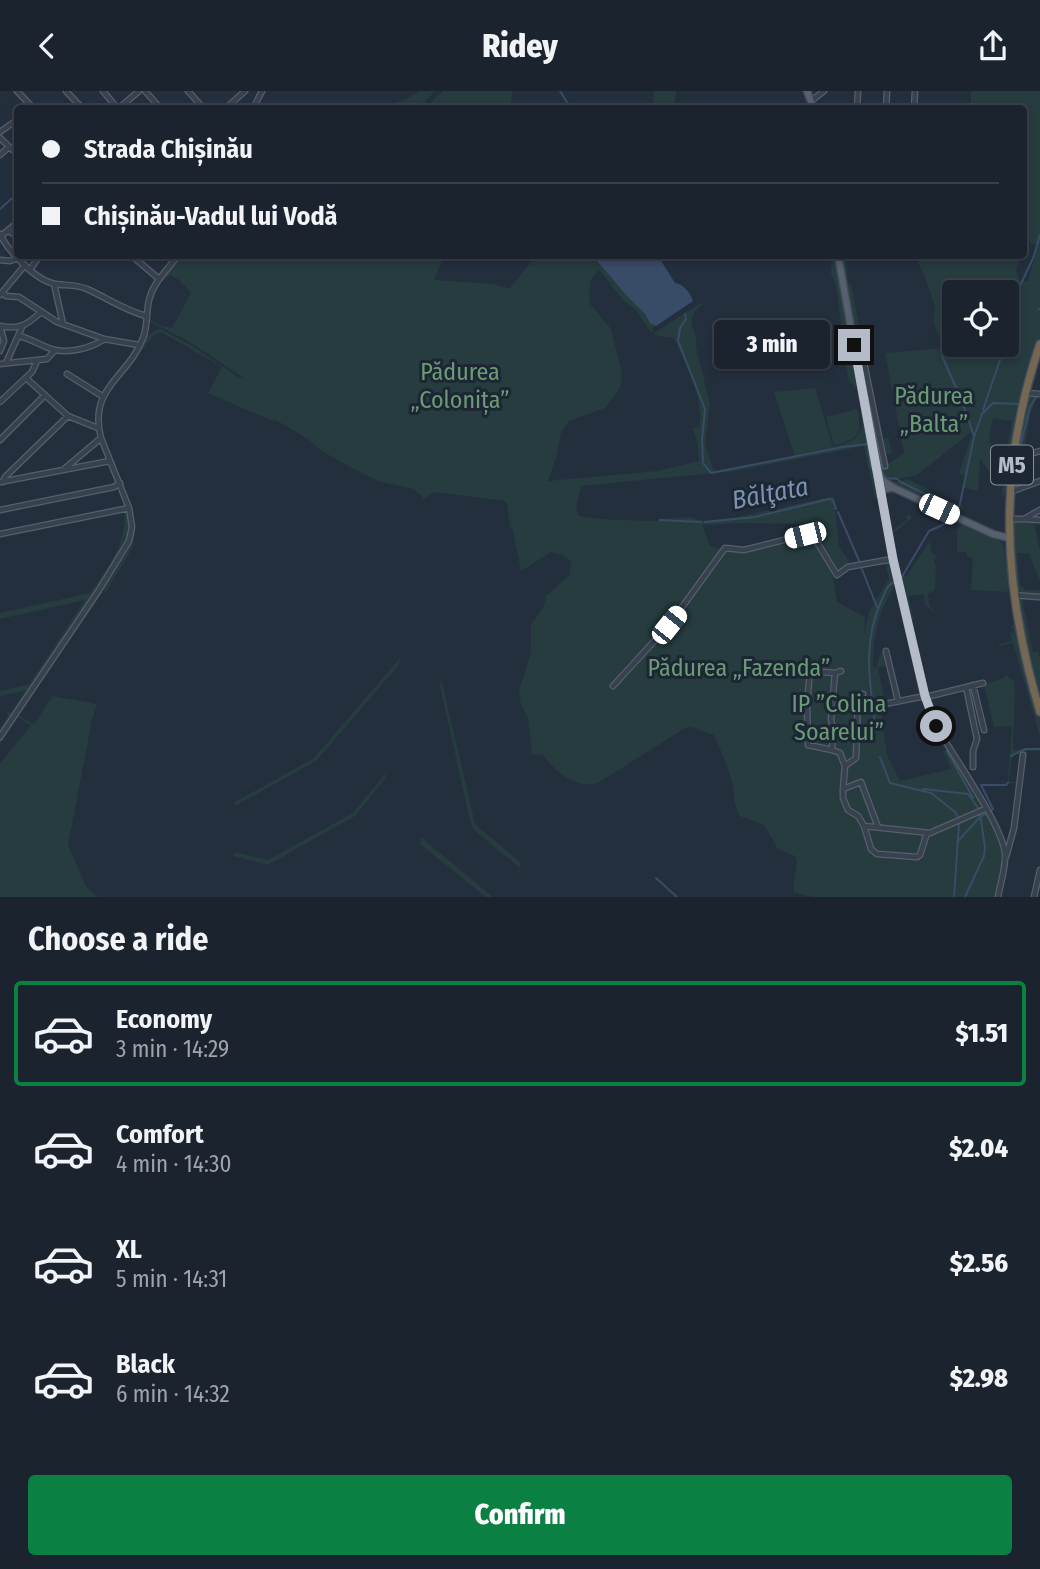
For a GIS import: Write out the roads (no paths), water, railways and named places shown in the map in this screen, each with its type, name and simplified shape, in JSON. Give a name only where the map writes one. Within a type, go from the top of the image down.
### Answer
[{"type":"highway","name":"M5","points":[[1040,344],[1025,393],[1013,459],[1008,519],[1013,595],[1023,649],[1040,712]]},
{"type":"main road","points":[[807,91],[812,105]]},
{"type":"main road","points":[[839,259],[872,446],[882,480],[993,534],[1009,538]]},
{"type":"main road","points":[[881,495],[885,489],[894,488]]},
{"type":"street","points":[[17,91],[30,105]]},
{"type":"street","points":[[66,91],[79,105]]},
{"type":"street","points":[[103,91],[115,105]]},
{"type":"street","points":[[122,105],[139,91]]},
{"type":"street","points":[[145,91],[157,105]]},
{"type":"street","points":[[188,91],[200,105]]},
{"type":"street","points":[[230,91],[237,98]]},
{"type":"street","points":[[229,105],[245,91]]},
{"type":"street","points":[[811,101],[824,91]]},
{"type":"street","points":[[0,138],[14,151]]},
{"type":"street","points":[[0,155],[9,147]]},
{"type":"street","points":[[14,226],[1,235],[14,253]]},
{"type":"street","points":[[9,231],[14,234]]},
{"type":"street","points":[[19,259],[30,270],[54,284],[86,288],[127,311],[146,316]]},
{"type":"street","points":[[30,270],[36,259]]},
{"type":"street","points":[[136,259],[159,279]]},
{"type":"street","points":[[0,737],[123,554],[131,535],[129,508],[98,428],[102,396],[139,345],[145,333],[151,292],[175,259]]},
{"type":"street","points":[[25,265],[1,294],[19,297],[63,324],[104,339],[139,345]]},
{"type":"street","points":[[54,284],[63,324]]},
{"type":"street","points":[[0,351],[4,341],[1,329],[32,323],[42,312]]},
{"type":"street","points":[[3,363],[22,327]]},
{"type":"street","points":[[19,336],[55,350],[88,348],[104,339]]},
{"type":"street","points":[[3,363],[49,358],[55,350]]},
{"type":"street","points":[[862,353],[885,466]]},
{"type":"street","points":[[0,403],[26,378],[37,361]]},
{"type":"street","points":[[66,374],[102,396]]},
{"type":"street","points":[[26,378],[68,416],[98,428]]},
{"type":"street","points":[[1025,393],[1040,394]]},
{"type":"street","points":[[0,440],[45,395]]},
{"type":"street","points":[[1,482],[68,416]]},
{"type":"street","points":[[62,471],[101,438]]},
{"type":"street","points":[[1013,459],[1040,451]]},
{"type":"street","points":[[1,482],[110,461]]},
{"type":"street","points":[[878,473],[893,559],[926,696],[936,726],[1001,838],[1005,858]]},
{"type":"street","points":[[1009,492],[1040,481]]},
{"type":"street","points":[[0,510],[114,487],[120,483]]},
{"type":"street","points":[[0,534],[129,508]]},
{"type":"street","points":[[1024,519],[1040,510]]},
{"type":"street","points":[[1008,519],[1040,520]]},
{"type":"street","points":[[613,686],[669,625],[725,548],[744,549],[808,534],[815,539],[836,575],[848,567],[893,559]]},
{"type":"street","points":[[1013,595],[1040,597]]},
{"type":"street","points":[[886,651],[898,701]]},
{"type":"street","points":[[832,750],[831,719],[838,672],[810,671],[807,704],[808,745],[840,753],[845,766],[843,798],[848,810],[858,816],[864,826],[871,849],[877,854],[917,857],[928,833]]},
{"type":"street","points":[[874,706],[984,683]]},
{"type":"street","points":[[973,685],[984,730]]},
{"type":"street","points":[[965,687],[976,732],[973,767]]},
{"type":"street","points":[[845,766],[856,758],[858,698],[863,694]]},
{"type":"street","points":[[998,897],[1014,828],[1023,755]]},
{"type":"street","points":[[843,789],[862,782],[878,827]]},
{"type":"street","points":[[864,826],[928,833],[985,809]]},
{"type":"street","points":[[1034,897],[1040,870]]},
{"type":"water","points":[[596,259],[660,259],[675,283],[686,289],[693,301],[656,326],[650,323]]},
{"type":"waterway","points":[[560,91],[569,105]]},
{"type":"waterway","points":[[0,209],[14,197]]},
{"type":"waterway","points":[[1020,286],[1040,235]]},
{"type":"waterway","points":[[836,264],[844,306]]},
{"type":"waterway","points":[[685,314],[686,319],[680,328],[678,341],[705,409],[703,461]]},
{"type":"waterway","points":[[854,327],[875,437]]},
{"type":"waterway","points":[[942,357],[974,436]]},
{"type":"waterway","points":[[983,410],[1001,357]]},
{"type":"waterway","points":[[1018,456],[1030,407],[1036,397]]},
{"type":"waterway","points":[[861,401],[864,424]]},
{"type":"waterway","points":[[958,513],[974,437],[982,414],[993,403],[1019,404]]},
{"type":"waterway","points":[[865,428],[871,468]]},
{"type":"waterway","points":[[876,441],[883,475],[898,479]]},
{"type":"waterway","points":[[703,463],[711,473],[868,444]]},
{"type":"waterway","points":[[899,481],[945,504]]},
{"type":"waterway","name":"Bălţata","points":[[705,522],[755,517],[829,499],[833,500],[836,509]]},
{"type":"waterway","points":[[948,505],[958,512]]},
{"type":"waterway","name":"Bălţata","points":[[838,512],[860,563]]},
{"type":"waterway","name":"Bălţata","points":[[660,520],[701,522]]},
{"type":"waterway","points":[[900,580],[929,531],[954,520]]},
{"type":"waterway","name":"Bălţata","points":[[861,567],[877,607]]},
{"type":"waterway","name":"Bălţata","points":[[876,731],[869,663],[872,631],[886,590],[896,581]]},
{"type":"waterway","points":[[1020,608],[1026,640]]},
{"type":"waterway","points":[[1011,756],[1025,749],[1040,749]]},
{"type":"waterway","points":[[947,751],[973,798]]},
{"type":"waterway","name":"Bălţata","points":[[880,757],[890,783],[931,793],[958,817]]},
{"type":"waterway","points":[[991,811],[993,809],[981,785],[1008,783]]},
{"type":"waterway","points":[[923,789],[968,794],[979,809]]},
{"type":"waterway","points":[[965,897],[984,856],[980,814]]},
{"type":"waterway","points":[[957,842],[986,814]]},
{"type":"waterway","name":"Bălţata","points":[[954,897],[959,823]]},
{"type":"waterway","points":[[656,878],[677,897]]},
{"type":"park label","name":"Pădurea „Colonița”","points":[[460,386]]},
{"type":"park label","name":"Pădurea „Balta”","points":[[934,410]]},
{"type":"park label","name":"Pădurea „Fazenda”","points":[[739,668]]},
{"type":"park label","name":"IP ”Colina Soarelui”","points":[[839,718]]}]
